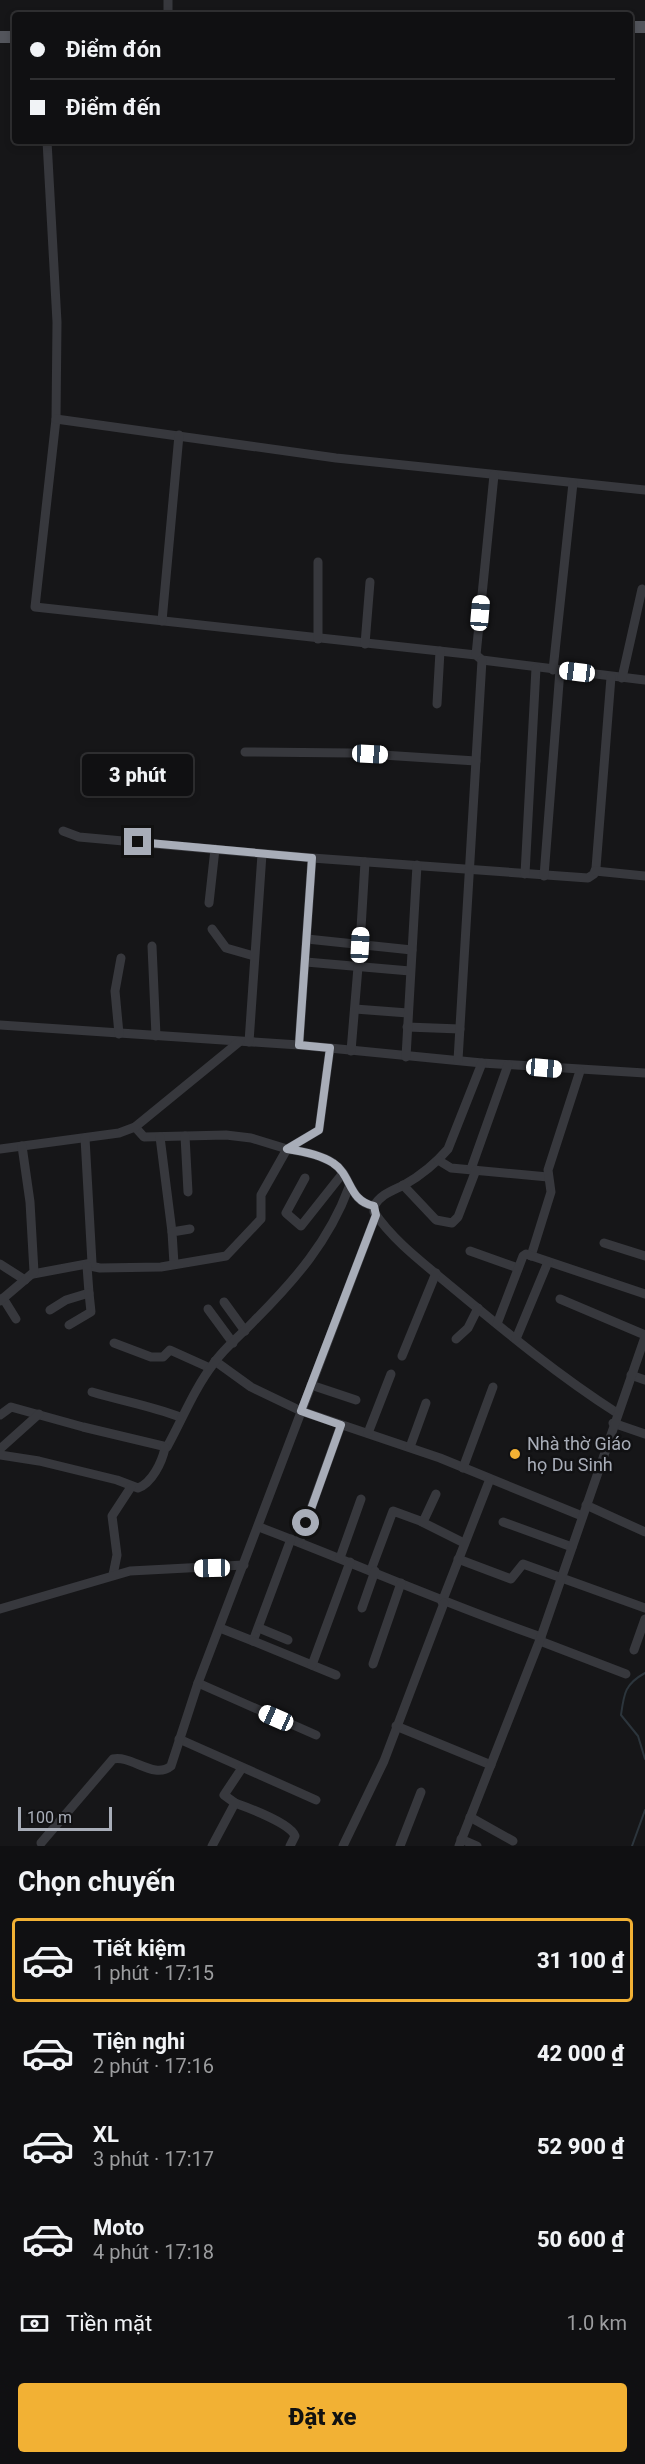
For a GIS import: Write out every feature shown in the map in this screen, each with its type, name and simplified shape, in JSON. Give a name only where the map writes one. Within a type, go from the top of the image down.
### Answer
[{"type":"street","points":[[47,144],[57,322],[56,419],[35,607],[440,651],[536,668],[645,680]]},
{"type":"street","points":[[56,419],[336,458],[645,490]]},
{"type":"street","points":[[162,621],[179,435]]},
{"type":"street","points":[[458,1060],[476,760],[479,658],[494,475]]},
{"type":"street","points":[[544,876],[556,670],[573,483]]},
{"type":"street","points":[[318,562],[318,639]]},
{"type":"street","points":[[365,644],[370,582]]},
{"type":"street","points":[[622,678],[642,589]]},
{"type":"street","points":[[437,704],[440,651]]},
{"type":"street","points":[[525,874],[536,668]]},
{"type":"street","points":[[63,831],[79,837],[262,854],[469,868],[585,879],[591,877],[595,870],[611,676]]},
{"type":"street","points":[[245,752],[351,753],[476,760]]},
{"type":"street","points":[[209,903],[215,849]]},
{"type":"street","points":[[0,1149],[119,1133],[135,1127],[244,1042],[262,854]]},
{"type":"street","points":[[299,1045],[312,858]]},
{"type":"street","points":[[360,945],[365,862]]},
{"type":"street","points":[[406,1057],[417,865]]},
{"type":"street","points":[[595,870],[645,876]]},
{"type":"street","points":[[212,929],[226,948],[254,956]]},
{"type":"street","points":[[308,939],[412,950]]},
{"type":"street","points":[[152,946],[156,1036]]},
{"type":"street","points":[[119,1034],[115,991],[121,958]]},
{"type":"street","points":[[306,962],[410,971]]},
{"type":"street","points":[[351,1051],[358,967]]},
{"type":"street","points":[[355,1010],[408,1013]]},
{"type":"street","points":[[0,1025],[299,1045],[406,1057],[580,1071],[645,1073]]},
{"type":"street","points":[[407,1027],[460,1029]]},
{"type":"street","points":[[16,1319],[2,1299],[29,1277],[89,1266],[111,1268],[174,1264],[229,1255],[261,1219],[261,1195],[287,1149],[319,1130],[330,1048]]},
{"type":"street","points":[[41,1843],[113,1759],[125,1759],[157,1771],[171,1766],[198,1683],[259,1527],[375,1211],[384,1195],[403,1185],[438,1160],[456,1132],[482,1063]]},
{"type":"street","points":[[403,1185],[436,1220],[452,1223],[457,1220],[508,1065]]},
{"type":"street","points":[[531,1256],[551,1192],[548,1177],[552,1156],[580,1071]]},
{"type":"street","points":[[135,1127],[144,1137],[251,1138],[334,1163],[361,1202],[375,1211],[436,1273],[615,1418],[645,1434]]},
{"type":"street","points":[[185,1136],[188,1192]]},
{"type":"street","points":[[160,1137],[174,1264]]},
{"type":"street","points":[[69,1325],[86,1317],[91,1311],[89,1266],[92,1258],[85,1138]]},
{"type":"street","points":[[22,1146],[30,1202],[29,1277]]},
{"type":"street","points":[[438,1160],[446,1167],[548,1177]]},
{"type":"street","points":[[305,1178],[286,1213],[301,1226],[343,1173]]},
{"type":"street","points":[[0,1455],[39,1461],[117,1480],[131,1487],[138,1488],[146,1485],[162,1459],[180,1417],[212,1365],[285,1290],[317,1251],[332,1229],[349,1187]]},
{"type":"street","points":[[172,1232],[190,1230]]},
{"type":"street","points":[[604,1242],[645,1256]]},
{"type":"street","points":[[470,1251],[518,1268]]},
{"type":"street","points":[[497,1324],[524,1255],[645,1294]]},
{"type":"street","points":[[516,1339],[548,1262]]},
{"type":"street","points":[[0,1264],[29,1277]]},
{"type":"street","points":[[402,1356],[436,1273]]},
{"type":"street","points":[[50,1310],[66,1300],[89,1293]]},
{"type":"street","points":[[477,1846],[460,1842],[540,1639],[645,1336],[560,1299]]},
{"type":"street","points":[[224,1302],[245,1330]]},
{"type":"street","points":[[456,1339],[468,1328],[478,1308]]},
{"type":"street","points":[[208,1309],[234,1343]]},
{"type":"street","points":[[114,1343],[158,1358],[164,1357],[170,1350],[212,1365],[301,1411],[410,1447],[582,1516]]},
{"type":"street","points":[[368,1433],[391,1374]]},
{"type":"street","points":[[631,1375],[645,1380]]},
{"type":"street","points":[[311,1385],[356,1400]]},
{"type":"street","points":[[463,1467],[493,1387]]},
{"type":"street","points":[[92,1392],[121,1401],[154,1407],[180,1417]]},
{"type":"street","points":[[410,1447],[426,1403]]},
{"type":"street","points":[[0,1415],[11,1407],[165,1448]]},
{"type":"street","points":[[0,1449],[39,1414]]},
{"type":"street","points":[[253,1641],[341,1425]]},
{"type":"street","points":[[343,1846],[384,1761],[464,1543],[490,1479]]},
{"type":"street","points":[[113,1575],[117,1547],[112,1516],[131,1487]]},
{"type":"street","points":[[422,1522],[435,1494]]},
{"type":"street","points":[[340,1558],[362,1499]]},
{"type":"street","points":[[586,1505],[645,1532]]},
{"type":"street","points":[[362,1608],[393,1510],[464,1543]]},
{"type":"street","points":[[503,1522],[572,1547]]},
{"type":"street","points":[[259,1527],[626,1674]]},
{"type":"street","points":[[458,1559],[511,1579],[521,1564],[645,1608]]},
{"type":"street","points":[[312,1665],[350,1562]]},
{"type":"street","points":[[0,1609],[130,1570],[244,1565]]},
{"type":"street","points":[[373,1664],[402,1583]]},
{"type":"street","points":[[634,1650],[645,1619]]},
{"type":"street","points":[[220,1628],[336,1675]]},
{"type":"street","points":[[259,1628],[288,1640]]},
{"type":"street","points":[[198,1683],[316,1735]]},
{"type":"street","points":[[396,1726],[491,1765]]},
{"type":"street","points":[[179,1739],[316,1800]]},
{"type":"street","points":[[242,1768],[224,1795],[235,1803],[292,1829],[295,1836],[290,1846]]},
{"type":"street","points":[[400,1846],[421,1792]]},
{"type":"street","points":[[212,1846],[235,1803]]},
{"type":"street","points":[[470,1817],[513,1841]]},
{"type":"waterway","points":[[645,1673],[629,1685],[621,1715],[638,1736],[645,1759]]},
{"type":"waterway","points":[[632,1846],[645,1810]]},
{"type":"place","name":"Nhà thờ Giáo họ Du Sinh","points":[[515,1454]]},
{"type":"route","points":[[138,842],[312,858],[299,1045],[330,1048],[319,1130],[296,1146],[287,1149],[297,1150],[334,1163],[343,1173],[354,1196],[367,1205],[374,1206],[376,1215],[301,1411],[341,1425],[306,1523]]}]
